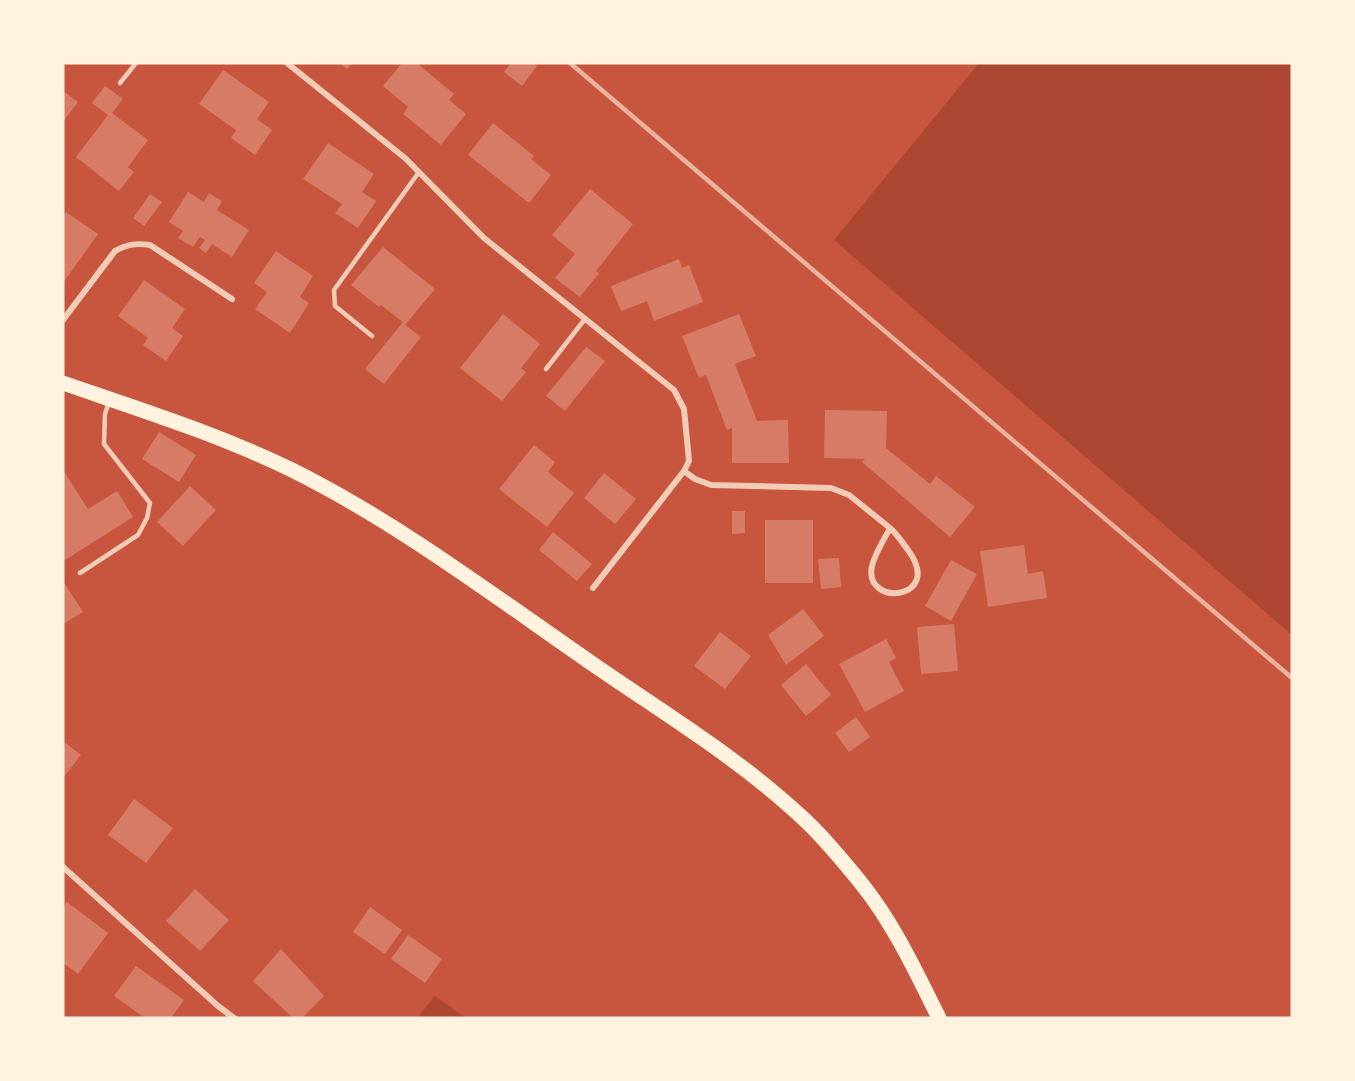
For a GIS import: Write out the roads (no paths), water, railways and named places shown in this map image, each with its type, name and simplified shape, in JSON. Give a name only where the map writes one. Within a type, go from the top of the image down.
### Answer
[{"type":"main road","points":[[63,383],[181,422],[239,446],[294,471],[382,520],[718,749],[808,823],[862,884],[906,952],[939,1018]]},
{"type":"street","points":[[287,63],[405,158],[484,238],[674,390],[684,409],[688,461],[684,471],[593,588]]},
{"type":"street","points":[[63,320],[115,251],[126,245],[138,243],[150,245],[232,299]]},
{"type":"street","points":[[684,471],[695,479],[711,485],[831,488],[849,495],[890,528],[895,533],[917,565],[918,573],[912,587],[898,594],[884,592],[874,581],[872,574],[872,566],[890,528]]},
{"type":"street","points":[[63,867],[234,1018]]},
{"type":"lane","points":[[120,83],[136,63]]},
{"type":"lane","points":[[372,336],[335,306],[334,290],[419,172]]},
{"type":"lane","points":[[546,369],[585,319]]},
{"type":"lane","points":[[80,573],[138,535],[147,518],[150,502],[104,444],[105,414],[110,399]]},
{"type":"railway","points":[[570,63],[1292,678]]}]
